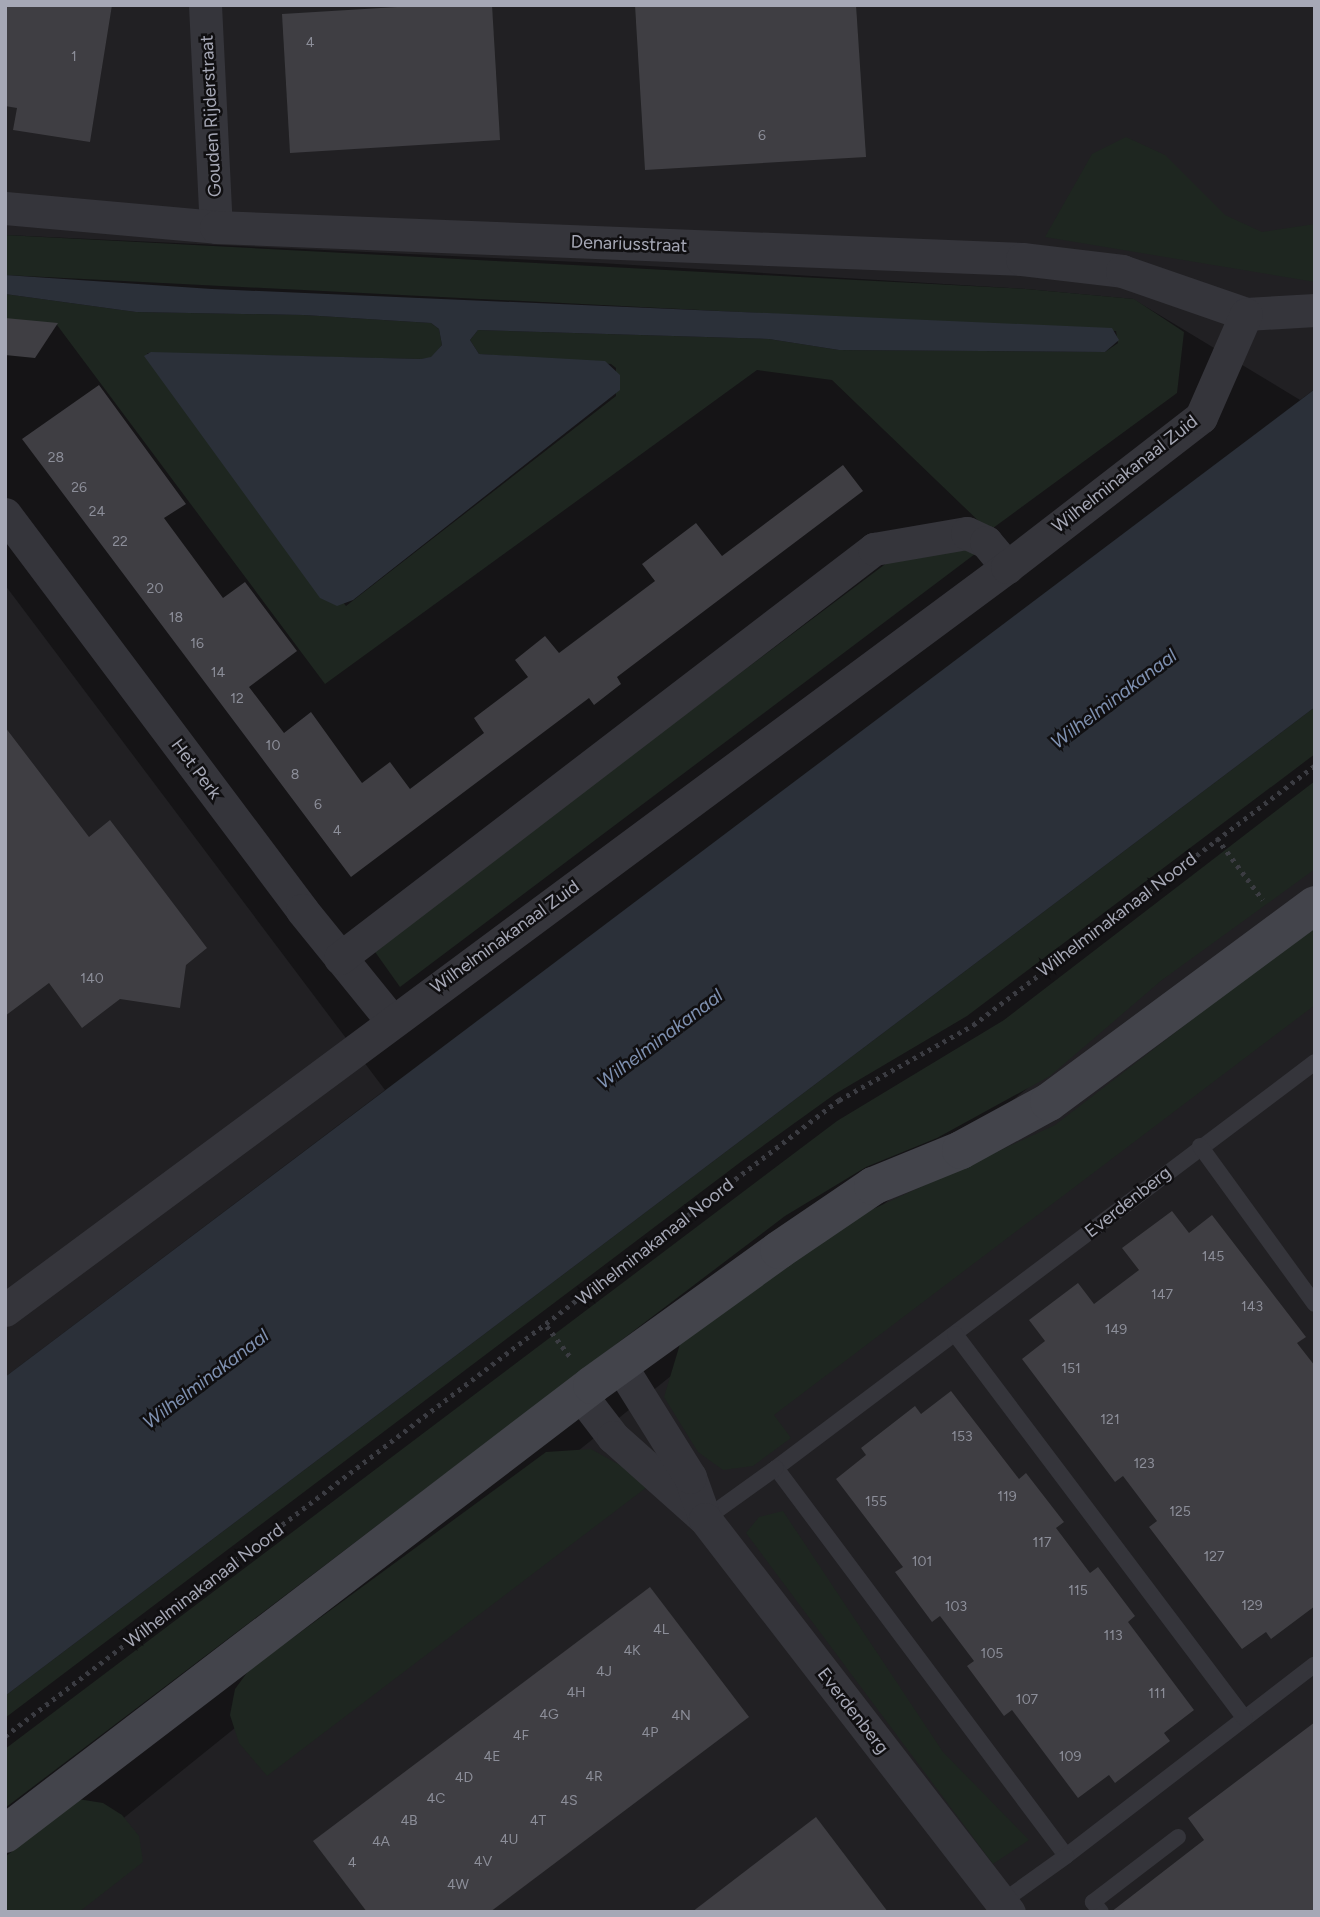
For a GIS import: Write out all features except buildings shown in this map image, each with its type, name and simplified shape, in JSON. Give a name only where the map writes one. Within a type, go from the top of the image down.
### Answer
[{"type":"street","name":"Gouden Rijderstraat","points":[[205,5],[216,227]]},
{"type":"street","name":"Denariusstraat","points":[[5,208],[216,227],[1021,259],[1122,271],[1246,314]]},
{"type":"street","points":[[1246,314],[1315,310]]},
{"type":"street","name":"Wilhelminakanaal Zuid","points":[[5,1310],[1007,567],[1201,417],[1246,314]]},
{"type":"street","name":"Het Perk","points":[[5,514],[340,958],[393,1021]]},
{"type":"street","points":[[340,958],[874,549],[967,533],[986,541],[1007,567]]},
{"type":"street","points":[[5,1834],[620,1365],[873,1186],[961,1150],[1049,1102],[1315,905]]},
{"type":"street","name":"Everdenberg","points":[[620,1365],[690,1477],[705,1519]]},
{"type":"street","name":"Everdenberg","points":[[580,1394],[613,1437],[705,1519],[1005,1907]]},
{"type":"lane","name":"Everdenberg","points":[[705,1519],[956,1335],[1200,1146],[1315,1062]]},
{"type":"lane","points":[[1200,1146],[1315,1304]]},
{"type":"lane","points":[[956,1335],[1244,1718]]},
{"type":"lane","points":[[776,1468],[1066,1856]]},
{"type":"lane","name":"Everdenberg","points":[[1005,1907],[1066,1856],[1315,1664]]},
{"type":"lane","points":[[1101,1912],[1093,1902],[1178,1837]]},
{"type":"path","name":"Wilhelminakanaal Noord","points":[[5,1736],[818,1116],[973,1025],[1315,765]]},
{"type":"path","points":[[1217,838],[1284,928]]},
{"type":"shaded area","points":[[5,5],[1315,5],[1315,389],[1300,400],[1133,299],[1026,289],[600,263],[5,235]]},
{"type":"shaded area","points":[[1126,137],[1165,155],[1225,215],[1262,232],[1315,224],[1315,282],[1045,237],[1092,154]]},
{"type":"shaded area","points":[[5,235],[1026,289],[1134,299],[1184,332],[1177,393],[989,531],[832,380],[757,370],[325,684],[57,325],[5,320],[5,294],[136,312],[304,315],[431,323],[439,329],[442,345],[431,358],[421,359],[147,353],[346,606],[616,396],[616,368],[611,364],[479,354],[470,340],[478,330],[769,339],[839,350],[1105,352],[1118,343],[1116,331],[5,275]]},
{"type":"shaded area","points":[[961,540],[975,554],[400,987],[373,949],[896,556]]},
{"type":"shaded area","points":[[5,585],[385,1090],[5,1377]]},
{"type":"shaded area","points":[[1315,707],[1315,754],[967,1016],[835,1094],[742,1161],[5,1718],[5,1696]]},
{"type":"shaded area","points":[[1315,781],[1315,869],[1162,980],[1050,1076],[937,1138],[866,1167],[785,1216],[5,1808],[5,1749],[837,1121],[1004,1020]]},
{"type":"shaded area","points":[[1315,856],[1315,1912],[8,1912],[163,1786]]},
{"type":"shaded area","points":[[1315,925],[1315,1005],[774,1415],[791,1438],[753,1466],[723,1470],[698,1452],[664,1397],[680,1344],[793,1260],[871,1210],[1055,1125]]},
{"type":"shaded area","points":[[591,1449],[627,1469],[647,1487],[267,1776],[239,1743],[230,1715],[235,1689],[249,1670],[546,1452]]},
{"type":"shaded area","points":[[783,1511],[943,1752],[1029,1840],[993,1864],[746,1533],[759,1517]]},
{"type":"shaded area","points":[[78,1799],[103,1803],[122,1815],[139,1836],[143,1862],[79,1912],[5,1912],[5,1857]]},
{"type":"water","points":[[5,275],[212,289],[1112,328],[1119,340],[1105,352],[839,350],[769,339],[478,330],[470,340],[479,354],[605,361],[620,375],[620,390],[353,600],[337,606],[320,598],[144,356],[151,352],[421,359],[431,357],[442,345],[439,329],[431,323],[304,315],[136,312],[5,294]]},
{"type":"water","name":"Wilhelminakanaal","points":[[1315,389],[1315,707],[5,1696],[5,1377]]}]
